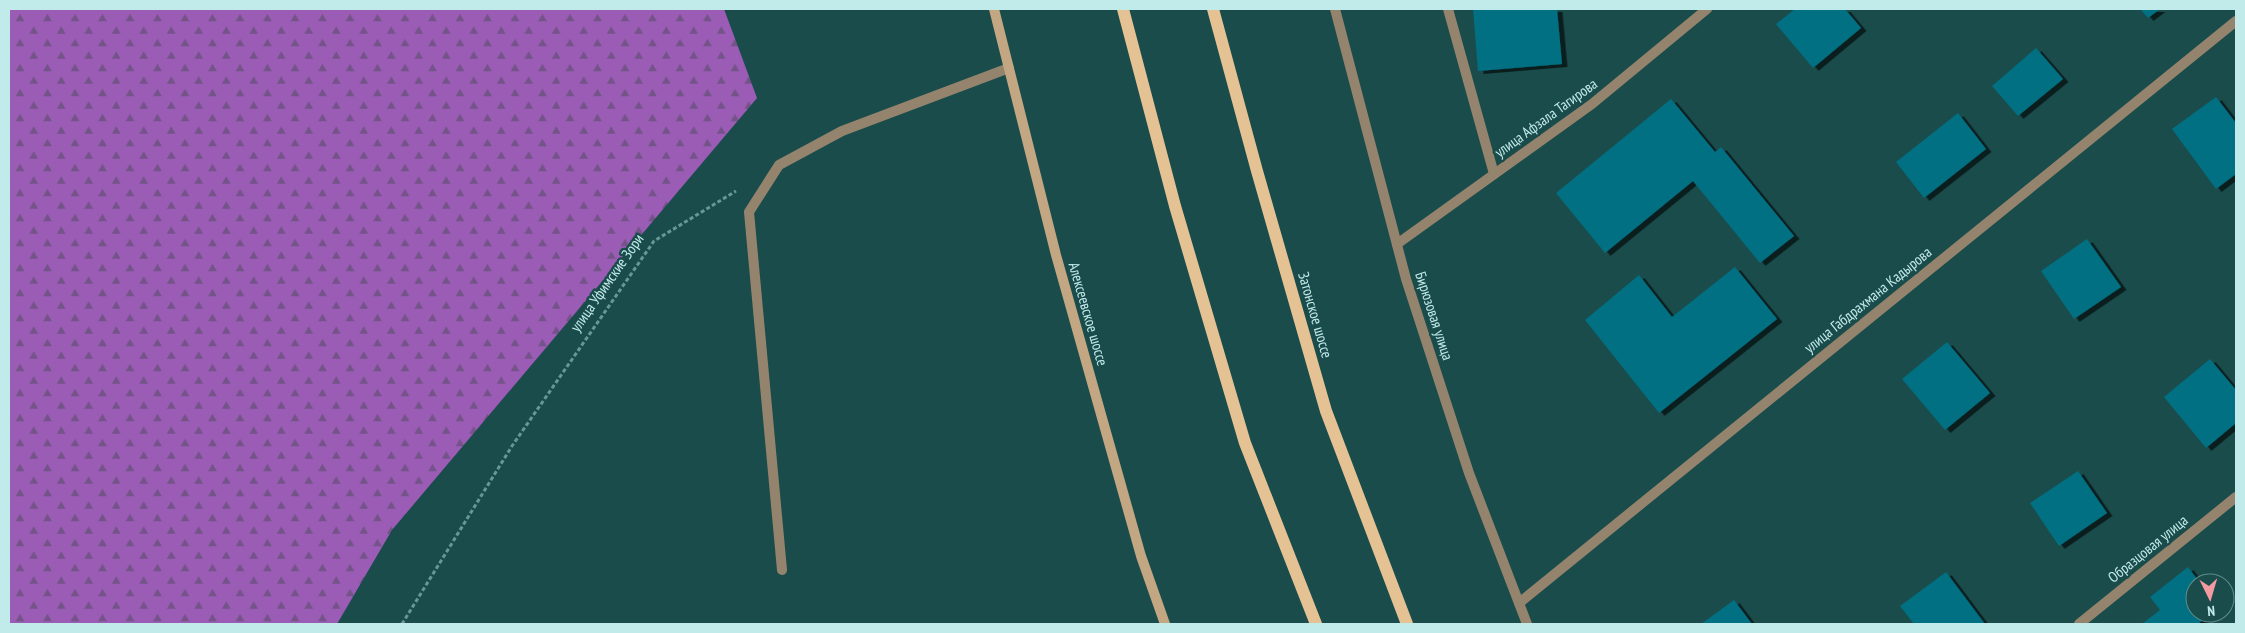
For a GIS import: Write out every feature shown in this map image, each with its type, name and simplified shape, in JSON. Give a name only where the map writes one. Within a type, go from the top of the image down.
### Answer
[{"type":"main road","name":"Алексеевское шоссе","points":[[994,9],[1064,283],[1141,556],[1165,624]]},
{"type":"main road","points":[[1123,9],[1175,206],[1245,443],[1316,624]]},
{"type":"main road","name":"Затонское шоссе","points":[[1212,9],[1326,411],[1407,624]]},
{"type":"street","name":"Бирюзовая улица","points":[[1335,9],[1397,244],[1469,473],[1527,624]]},
{"type":"street","points":[[1448,9],[1494,174]]},
{"type":"street","name":"улица Афзала Тагирова","points":[[1397,244],[1592,104],[1707,9]]},
{"type":"street","name":"улица Габдрахмана Кадырова","points":[[1519,603],[2236,21]]},
{"type":"street","points":[[782,570],[748,212],[779,165],[842,131],[1009,68]]},
{"type":"street","name":"Образцовая улица","points":[[2079,624],[2236,496]]},
{"type":"path","name":"улица Уфимские Зори","points":[[402,624],[512,446],[654,241],[737,190]]},
{"type":"green space","points":[[9,9],[724,9],[757,98],[392,530],[337,624],[9,624]]},
{"type":"building","points":[[1473,9],[1557,9],[1562,64],[1478,71]]},
{"type":"building","points":[[1795,9],[1845,9],[1861,28],[1813,68],[1776,24]]},
{"type":"building","points":[[2140,9],[2160,9],[2148,18]]},
{"type":"building","points":[[2036,48],[2063,79],[2018,116],[1992,86]]},
{"type":"building","points":[[2216,97],[2236,123],[2236,174],[2216,189],[2172,129]]},
{"type":"building","points":[[1671,99],[1715,152],[1721,147],[1794,236],[1760,263],[1693,181],[1605,253],[1556,193]]},
{"type":"building","points":[[1958,113],[1986,149],[1924,198],[1896,162]]},
{"type":"building","points":[[2087,239],[2121,287],[2074,319],[2041,271]]},
{"type":"building","points":[[1735,267],[1777,319],[1659,413],[1585,320],[1639,275],[1672,317]]},
{"type":"building","points":[[1947,342],[1990,393],[1945,430],[1902,379]]},
{"type":"building","points":[[2210,359],[2236,390],[2236,423],[2206,448],[2164,397]]},
{"type":"building","points":[[2078,471],[2107,513],[2059,546],[2030,503]]},
{"type":"building","points":[[2188,567],[2192,573],[2185,573],[2185,623],[2200,624],[2142,624],[2160,610],[2150,597]]},
{"type":"building","points":[[1946,572],[1985,624],[1914,624],[1900,606]]},
{"type":"building","points":[[1734,600],[1752,624],[1701,624]]}]
